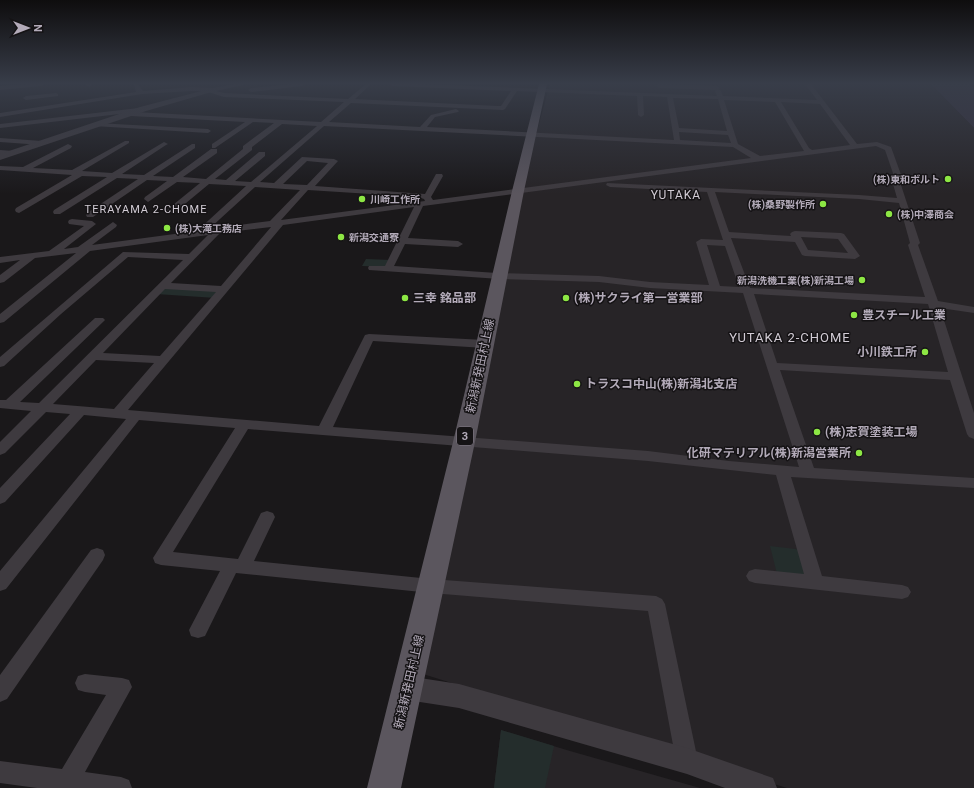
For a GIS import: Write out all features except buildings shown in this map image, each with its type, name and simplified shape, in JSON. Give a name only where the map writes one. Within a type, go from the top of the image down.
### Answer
[{"type":"main road","name":"新潟新発田村上線","points":[[384,788],[464,442],[534,121]]},
{"type":"street","points":[[0,126],[44,121]]},
{"type":"street","points":[[0,157],[109,121]]},
{"type":"street","points":[[175,130],[189,121]]},
{"type":"street","points":[[195,131],[210,121]]},
{"type":"street","points":[[148,199],[253,121]]},
{"type":"street","points":[[264,121],[735,144],[759,159]]},
{"type":"street","points":[[200,233],[253,184],[327,121]]},
{"type":"street","points":[[338,125],[343,121]]},
{"type":"street","points":[[396,128],[399,121]]},
{"type":"street","points":[[422,129],[429,121]]},
{"type":"street","points":[[674,121],[677,141]]},
{"type":"street","points":[[728,121],[735,144]]},
{"type":"street","points":[[789,121],[806,149],[811,152]]},
{"type":"street","points":[[836,121],[855,146]]},
{"type":"street","points":[[171,211],[281,122]]},
{"type":"street","points":[[458,131],[462,125],[466,123]]},
{"type":"street","points":[[96,125],[208,131]]},
{"type":"street","points":[[676,130],[732,133]]},
{"type":"street","points":[[0,140],[42,143]]},
{"type":"street","points":[[19,210],[127,142]]},
{"type":"street","points":[[57,212],[164,144]]},
{"type":"street","points":[[0,168],[308,188],[429,200],[518,191],[877,144],[888,149],[900,183],[897,184],[915,243],[913,245],[933,303],[974,434]]},
{"type":"street","points":[[24,169],[68,146]]},
{"type":"street","points":[[90,215],[192,146]]},
{"type":"street","points":[[0,152],[13,153]]},
{"type":"street","points":[[227,183],[262,154]]},
{"type":"street","points":[[118,413],[224,289],[276,223],[334,161],[305,159],[276,186]]},
{"type":"street","points":[[0,260],[420,204],[429,200],[439,176]]},
{"type":"street","points":[[597,181],[608,185],[859,197],[902,201]]},
{"type":"street","points":[[710,190],[744,287],[747,290],[808,472]]},
{"type":"street","points":[[388,269],[420,204]]},
{"type":"street","points":[[52,253],[92,224],[72,222]]},
{"type":"street","points":[[0,320],[113,225]]},
{"type":"street","points":[[0,450],[217,231]]},
{"type":"street","points":[[795,234],[841,236],[855,256],[805,253],[798,239],[795,234]]},
{"type":"street","points":[[402,241],[443,239],[458,244]]},
{"type":"street","points":[[715,288],[702,242],[727,239],[798,239]]},
{"type":"street","points":[[0,363],[126,254],[191,257]]},
{"type":"street","points":[[0,280],[32,256]]},
{"type":"street","points":[[373,268],[500,276],[599,279],[650,285],[933,303],[974,310]]},
{"type":"street","points":[[163,286],[224,289]]},
{"type":"street","points":[[5,404],[99,320]]},
{"type":"street","points":[[324,431],[369,337],[485,344]]},
{"type":"street","points":[[94,356],[163,360]]},
{"type":"street","points":[[773,366],[955,376]]},
{"type":"street","points":[[5,404],[648,456],[683,461],[782,470],[974,484]]},
{"type":"street","points":[[0,498],[80,411]]},
{"type":"street","points":[[0,584],[136,415]]},
{"type":"street","points":[[244,424],[161,558],[431,586],[656,604],[687,761]]},
{"type":"street","points":[[782,470],[815,582]]},
{"type":"street","points":[[198,630],[267,517]]},
{"type":"street","points":[[0,692],[97,555]]},
{"type":"street","points":[[755,576],[902,592]]},
{"type":"street","points":[[68,781],[122,686],[85,683]]},
{"type":"street","points":[[408,688],[459,696],[687,761],[763,788]]},
{"type":"street","points":[[0,772],[121,788]]},
{"type":"shaded area","points":[[540,121],[967,121],[974,128],[974,788],[787,788],[423,674],[532,149]]},
{"type":"shaded area","points":[[967,121],[974,121],[974,128]]},
{"type":"shaded area","points":[[366,259],[391,260],[387,267],[362,266]]},
{"type":"shaded area","points":[[161,289],[219,289],[216,298],[156,294]]},
{"type":"shaded area","points":[[770,546],[804,550],[814,582],[778,578]]},
{"type":"shaded area","points":[[501,730],[570,751],[700,788],[494,788]]},
{"type":"shaded area","points":[[501,730],[554,746],[545,788],[494,788]]},
{"type":"place","name":"(株)東和ボルト","points":[[948,179]]},
{"type":"place","name":"川崎工作所","points":[[362,199]]},
{"type":"place","name":"(株)桑野製作所","points":[[823,204]]},
{"type":"place","name":"(株)中澤商会","points":[[889,214]]},
{"type":"place","name":"(株)大滝工務店","points":[[167,228]]},
{"type":"place","name":"新潟交通寮","points":[[341,237]]},
{"type":"place","name":"新潟洗機工業(株)新潟工場","points":[[862,280]]},
{"type":"place","name":"三幸 銘品部","points":[[405,298]]},
{"type":"place","name":"(株)サクライ第一営業部","points":[[566,298]]},
{"type":"place","name":"豊スチール工業","points":[[854,315]]},
{"type":"place","name":"小川鉄工所","points":[[925,352]]},
{"type":"place","name":"トラスコ中山(株)新潟北支店","points":[[577,384]]},
{"type":"place","name":"(株)志賀塗装工場","points":[[817,432]]},
{"type":"place","name":"化研マテリアル(株)新潟営業所","points":[[859,453]]},
{"type":"district","name":"YUTAKA","points":[[676,195]]},
{"type":"district","name":"TERAYAMA 2-CHOME","points":[[146,209]]},
{"type":"district","name":"YUTAKA 2-CHOME","points":[[790,337]]}]
